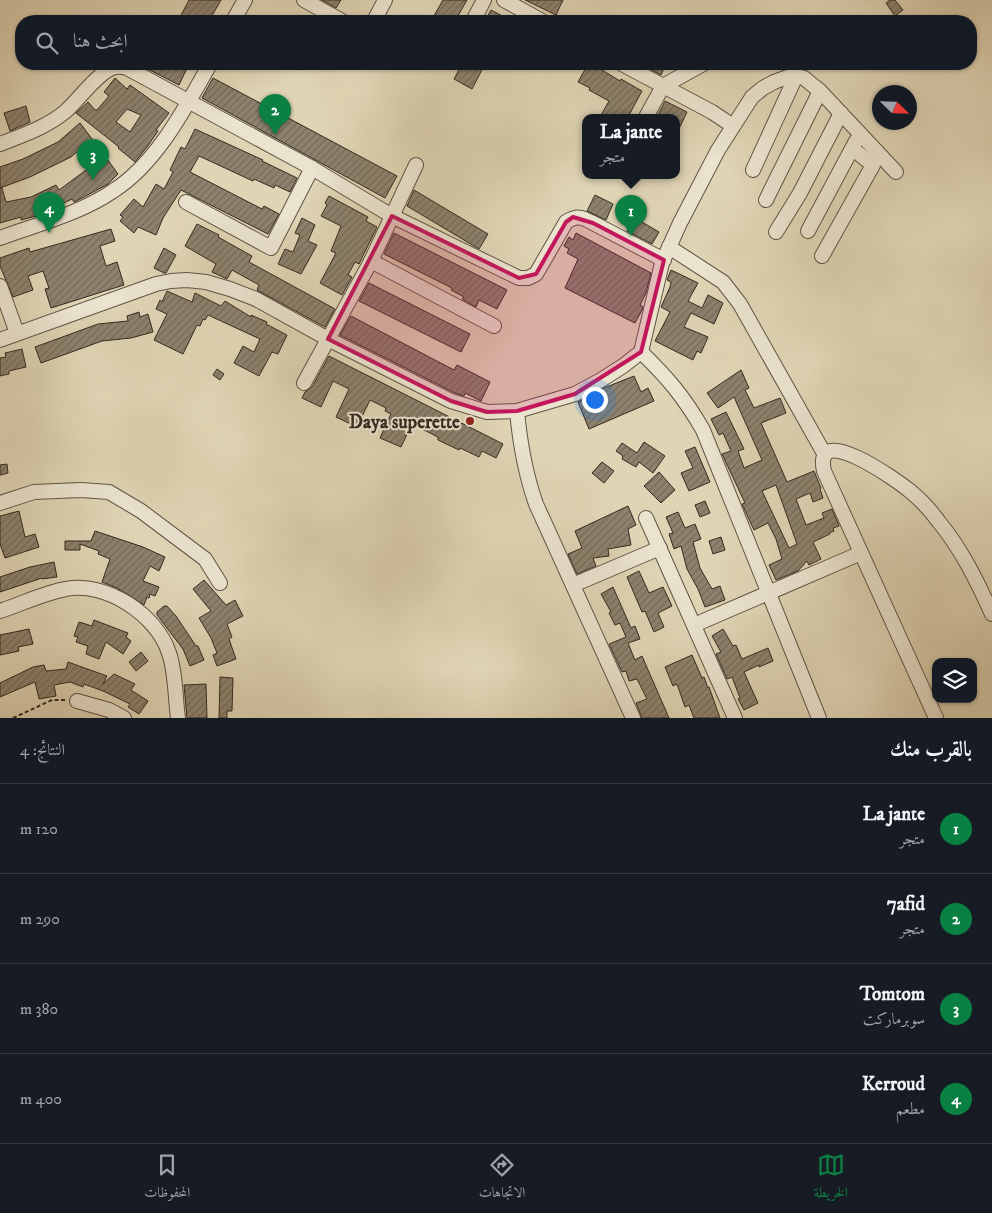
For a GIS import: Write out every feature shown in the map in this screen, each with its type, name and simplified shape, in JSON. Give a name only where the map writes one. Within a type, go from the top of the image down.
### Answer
[{"type":"street","points":[[236,15],[245,0]]},
{"type":"street","points":[[304,0],[331,15]]},
{"type":"street","points":[[377,15],[385,0]]},
{"type":"street","points":[[476,15],[484,0]]},
{"type":"street","points":[[504,0],[531,15]]},
{"type":"street","points":[[0,144],[50,122],[78,100],[107,70]]},
{"type":"street","points":[[131,70],[312,168],[392,216],[519,278],[528,278],[536,274],[566,222],[573,217],[583,218],[667,253],[723,282],[740,304],[825,455]]},
{"type":"street","points":[[0,238],[86,207],[114,191],[150,158],[168,135],[207,70]]},
{"type":"street","points":[[633,70],[712,112],[733,126]]},
{"type":"street","points":[[648,114],[663,86],[692,70]]},
{"type":"street","points":[[0,340],[156,284],[187,280],[206,282],[256,299],[328,339],[451,401],[487,412],[517,411],[575,394],[609,375],[640,352],[653,294],[667,253],[701,182],[733,126],[752,97],[763,88],[793,75],[804,78],[820,91],[896,172]]},
{"type":"street","points":[[752,170],[796,76]]},
{"type":"street","points":[[766,200],[820,91]]},
{"type":"street","points":[[776,232],[800,194],[841,113]]},
{"type":"street","points":[[808,231],[853,149],[859,133]]},
{"type":"street","points":[[822,256],[873,166],[853,149]]},
{"type":"street","points":[[304,383],[371,261],[416,165]]},
{"type":"street","points":[[186,202],[271,248],[312,168]]},
{"type":"street","points":[[371,261],[494,326]]},
{"type":"street","points":[[0,286],[17,333]]},
{"type":"street","points":[[640,352],[673,384],[689,404],[703,430],[819,718]]},
{"type":"street","points":[[517,411],[521,450],[536,504],[633,718]]},
{"type":"street","points":[[936,718],[824,471],[822,463],[825,455],[832,450],[841,451],[856,457],[891,476],[913,493],[956,542],[992,614]]},
{"type":"street","points":[[0,503],[34,492],[81,490],[109,492],[141,511],[204,559],[220,583]]},
{"type":"street","points":[[646,518],[735,718]]},
{"type":"street","points":[[573,585],[660,548]]},
{"type":"street","points":[[694,624],[861,553]]},
{"type":"street","points":[[0,611],[67,588],[84,588],[121,599],[136,608],[152,624],[164,641],[170,654],[178,718]]},
{"type":"street","points":[[77,701],[109,710],[124,718]]},
{"type":"path","points":[[13,718],[52,700],[77,701]]},
{"type":"highlighted area","points":[[392,216],[519,278],[536,274],[566,222],[573,217],[593,223],[664,260],[641,352],[575,394],[517,411],[487,412],[451,401],[328,339]]},
{"type":"building","points":[[189,0],[221,0],[212,15],[181,15]]},
{"type":"building","points":[[322,0],[341,0],[336,8]]},
{"type":"building","points":[[443,0],[467,0],[458,15],[434,15]]},
{"type":"building","points":[[525,0],[563,0],[556,15]]},
{"type":"building","points":[[890,0],[895,0],[903,10],[894,15],[886,3]]},
{"type":"building","points":[[491,10],[501,15],[488,15]]},
{"type":"building","points":[[150,70],[186,70],[179,85]]},
{"type":"building","points":[[459,70],[482,70],[472,89],[454,79]]},
{"type":"building","points":[[585,70],[602,70],[642,91],[630,114],[602,114],[609,101],[578,82]]},
{"type":"building","points":[[651,70],[663,70],[661,75]]},
{"type":"building","points":[[115,78],[127,89],[130,85],[169,113],[135,162],[76,113],[88,102],[97,110],[109,96],[104,92]],"holes":[[[127,109],[141,115],[130,132],[116,122]]]},
{"type":"building","points":[[213,78],[397,176],[385,198],[202,98]]},
{"type":"building","points":[[665,101],[687,112],[680,127],[680,114],[658,114]]},
{"type":"building","points":[[26,106],[30,122],[10,131],[4,113]]},
{"type":"building","points":[[80,123],[95,143],[86,151],[83,147],[71,157],[30,177],[0,188],[0,167],[23,159],[58,142]]},
{"type":"building","points":[[195,129],[263,160],[297,178],[290,192],[275,185],[274,188],[254,179],[253,181],[199,156],[190,172],[262,209],[264,206],[279,214],[268,234],[181,190],[163,218],[156,235],[138,227],[134,233],[120,221],[123,217],[120,215],[134,199],[143,207],[156,184],[164,189],[173,172],[170,170],[181,147],[185,149]]},
{"type":"building","points":[[105,156],[118,174],[108,184],[74,202],[72,199],[40,215],[21,220],[21,217],[0,223],[0,188],[2,188],[6,202],[31,197],[56,185],[59,190]]},
{"type":"building","points":[[414,190],[488,234],[479,249],[407,206]]},
{"type":"building","points":[[595,195],[613,204],[606,220],[587,211]]},
{"type":"building","points":[[329,196],[368,217],[366,221],[377,227],[359,264],[355,262],[348,275],[352,277],[342,295],[320,283],[336,253],[331,251],[341,226],[321,216]]},
{"type":"building","points":[[302,218],[315,225],[308,241],[317,245],[301,274],[278,264],[285,249],[293,252],[300,235],[295,233]]},
{"type":"building","points":[[635,218],[659,232],[652,244],[627,231]]},
{"type":"building","points":[[197,224],[219,235],[218,237],[252,256],[249,262],[335,309],[325,327],[257,290],[259,285],[232,270],[227,279],[212,272],[216,264],[185,246]]},
{"type":"building","points":[[111,229],[115,241],[100,246],[106,266],[117,262],[124,285],[51,308],[45,289],[49,288],[43,271],[28,276],[33,290],[13,297],[0,266],[0,258],[29,248],[30,252]]},
{"type":"building","points":[[394,233],[507,290],[497,309],[479,300],[476,307],[462,299],[464,297],[451,290],[452,288],[384,254]]},
{"type":"building","points":[[576,233],[651,273],[646,293],[640,305],[643,307],[635,323],[565,288],[578,259],[567,253],[569,249],[564,246],[569,237],[573,240]]},
{"type":"building","points":[[164,248],[176,255],[166,273],[154,268]]},
{"type":"building","points":[[671,270],[698,283],[688,301],[702,308],[708,295],[723,303],[714,324],[691,313],[684,327],[708,337],[701,353],[697,351],[693,360],[655,341],[670,312],[661,307],[670,287],[671,282],[667,280]]},
{"type":"building","points":[[369,283],[470,334],[461,352],[359,301]]},
{"type":"building","points":[[167,291],[192,302],[195,293],[221,306],[225,301],[251,317],[251,315],[267,322],[266,324],[287,335],[278,354],[272,352],[259,376],[234,363],[243,346],[254,352],[260,339],[208,315],[205,320],[203,319],[200,326],[197,325],[183,354],[154,340],[167,314],[156,309]]},
{"type":"building","points":[[139,312],[140,317],[148,314],[153,332],[131,338],[102,341],[41,363],[35,347],[98,324],[128,321],[127,316]]},
{"type":"building","points":[[351,316],[454,370],[457,365],[490,382],[481,401],[465,393],[464,396],[455,393],[340,335]]},
{"type":"building","points":[[22,349],[26,367],[9,371],[9,374],[0,376],[0,358],[6,357],[5,353]]},
{"type":"building","points":[[329,356],[503,444],[496,458],[482,451],[479,457],[460,448],[459,450],[412,424],[401,447],[380,438],[391,414],[385,411],[386,408],[370,400],[357,427],[336,417],[349,389],[333,381],[321,407],[302,398],[305,392],[312,387]]},
{"type":"building","points":[[217,369],[224,374],[220,380],[213,375]]},
{"type":"building","points":[[741,370],[749,388],[745,390],[754,408],[780,398],[786,413],[761,423],[787,482],[814,471],[823,498],[813,502],[810,493],[796,499],[806,525],[824,518],[822,513],[832,509],[839,526],[833,528],[834,531],[830,534],[813,542],[821,559],[809,565],[807,561],[798,571],[776,580],[769,565],[782,559],[776,539],[768,523],[754,530],[742,504],[745,503],[722,454],[731,451],[723,433],[719,435],[711,419],[726,412],[744,449],[738,451],[744,468],[762,460],[734,397],[718,408],[707,393]],"holes":[[[776,485],[797,544],[789,548],[762,491]]]},
{"type":"building","points":[[634,376],[641,392],[648,388],[654,401],[589,429],[578,402],[604,388]]},
{"type":"building","points":[[644,442],[665,456],[653,473],[639,462],[636,467],[622,459],[623,456],[616,451],[622,443],[637,453]]},
{"type":"building","points":[[695,447],[710,482],[689,491],[681,473],[693,468],[685,451]]},
{"type":"building","points":[[602,462],[614,471],[604,483],[592,473]]},
{"type":"building","points":[[7,464],[8,473],[0,475],[0,465]]},
{"type":"building","points":[[659,472],[675,490],[661,503],[644,486]]},
{"type":"building","points":[[705,501],[710,513],[700,517],[695,505]]},
{"type":"building","points":[[628,506],[636,525],[628,529],[631,545],[608,549],[609,556],[593,558],[596,566],[577,574],[568,554],[582,548],[575,531]]},
{"type":"building","points":[[19,511],[25,537],[35,534],[39,547],[5,558],[0,544],[0,516]]},
{"type":"building","points":[[678,512],[685,528],[695,524],[701,539],[693,542],[700,568],[712,589],[720,586],[725,600],[705,607],[687,569],[681,546],[674,549],[669,534],[673,533],[666,517]]},
{"type":"building","points":[[95,531],[143,547],[165,557],[159,571],[150,566],[143,581],[159,587],[155,596],[150,594],[149,598],[147,597],[144,605],[117,588],[102,582],[110,559],[98,554],[99,551],[80,544],[80,550],[65,550],[65,541],[91,541]]},
{"type":"building","points":[[721,537],[725,550],[713,554],[709,541]]},
{"type":"building","points":[[54,562],[57,577],[42,578],[0,592],[0,577],[30,567]]},
{"type":"building","points":[[639,571],[649,593],[663,587],[672,606],[658,613],[664,627],[654,632],[645,611],[642,612],[627,577]]},
{"type":"building","points":[[204,580],[226,605],[235,600],[243,616],[227,624],[232,637],[229,639],[236,659],[217,666],[213,655],[217,653],[211,638],[199,618],[211,611],[193,589]]},
{"type":"building","points":[[613,587],[631,628],[635,626],[640,639],[628,643],[635,660],[642,656],[669,718],[642,718],[636,703],[647,699],[637,679],[629,681],[626,671],[622,672],[609,644],[626,637],[620,623],[615,625],[609,613],[611,612],[601,594]]},
{"type":"building","points":[[164,606],[167,606],[176,616],[196,646],[198,646],[204,660],[190,666],[183,649],[157,615],[157,612]]},
{"type":"building","points":[[94,620],[128,633],[126,637],[131,641],[123,654],[106,642],[99,659],[86,654],[88,646],[76,642],[78,637],[74,636],[79,622],[92,626]]},
{"type":"building","points":[[29,629],[33,644],[18,647],[19,651],[0,655],[0,635]]},
{"type":"building","points":[[723,629],[733,646],[736,645],[742,659],[768,648],[773,661],[744,672],[758,703],[744,710],[738,699],[740,698],[732,677],[727,679],[716,654],[721,652],[712,636]]},
{"type":"building","points":[[141,652],[148,661],[136,671],[129,662]]},
{"type":"building","points":[[692,655],[702,678],[704,677],[709,687],[720,718],[694,718],[689,705],[685,707],[677,684],[673,686],[665,667]]},
{"type":"building","points":[[68,662],[107,676],[103,684],[114,674],[135,684],[131,690],[148,701],[139,714],[128,707],[130,704],[103,691],[84,684],[83,687],[70,682],[54,685],[56,696],[39,699],[35,682],[0,697],[0,683],[33,667],[44,665],[46,671],[66,669]]},
{"type":"building","points":[[220,677],[233,678],[232,711],[227,711],[227,718],[219,718]]},
{"type":"building","points":[[206,684],[207,718],[187,718],[184,685]]},
{"type":"place","name":"7afid","points":[[275,135]]},
{"type":"place","name":"Tomtom","points":[[93,180]]},
{"type":"place","name":"Kerroud","points":[[49,233]]},
{"type":"place","name":"La jante","points":[[631,236]]},
{"type":"place","name":"Daya superette","points":[[470,421]]}]
